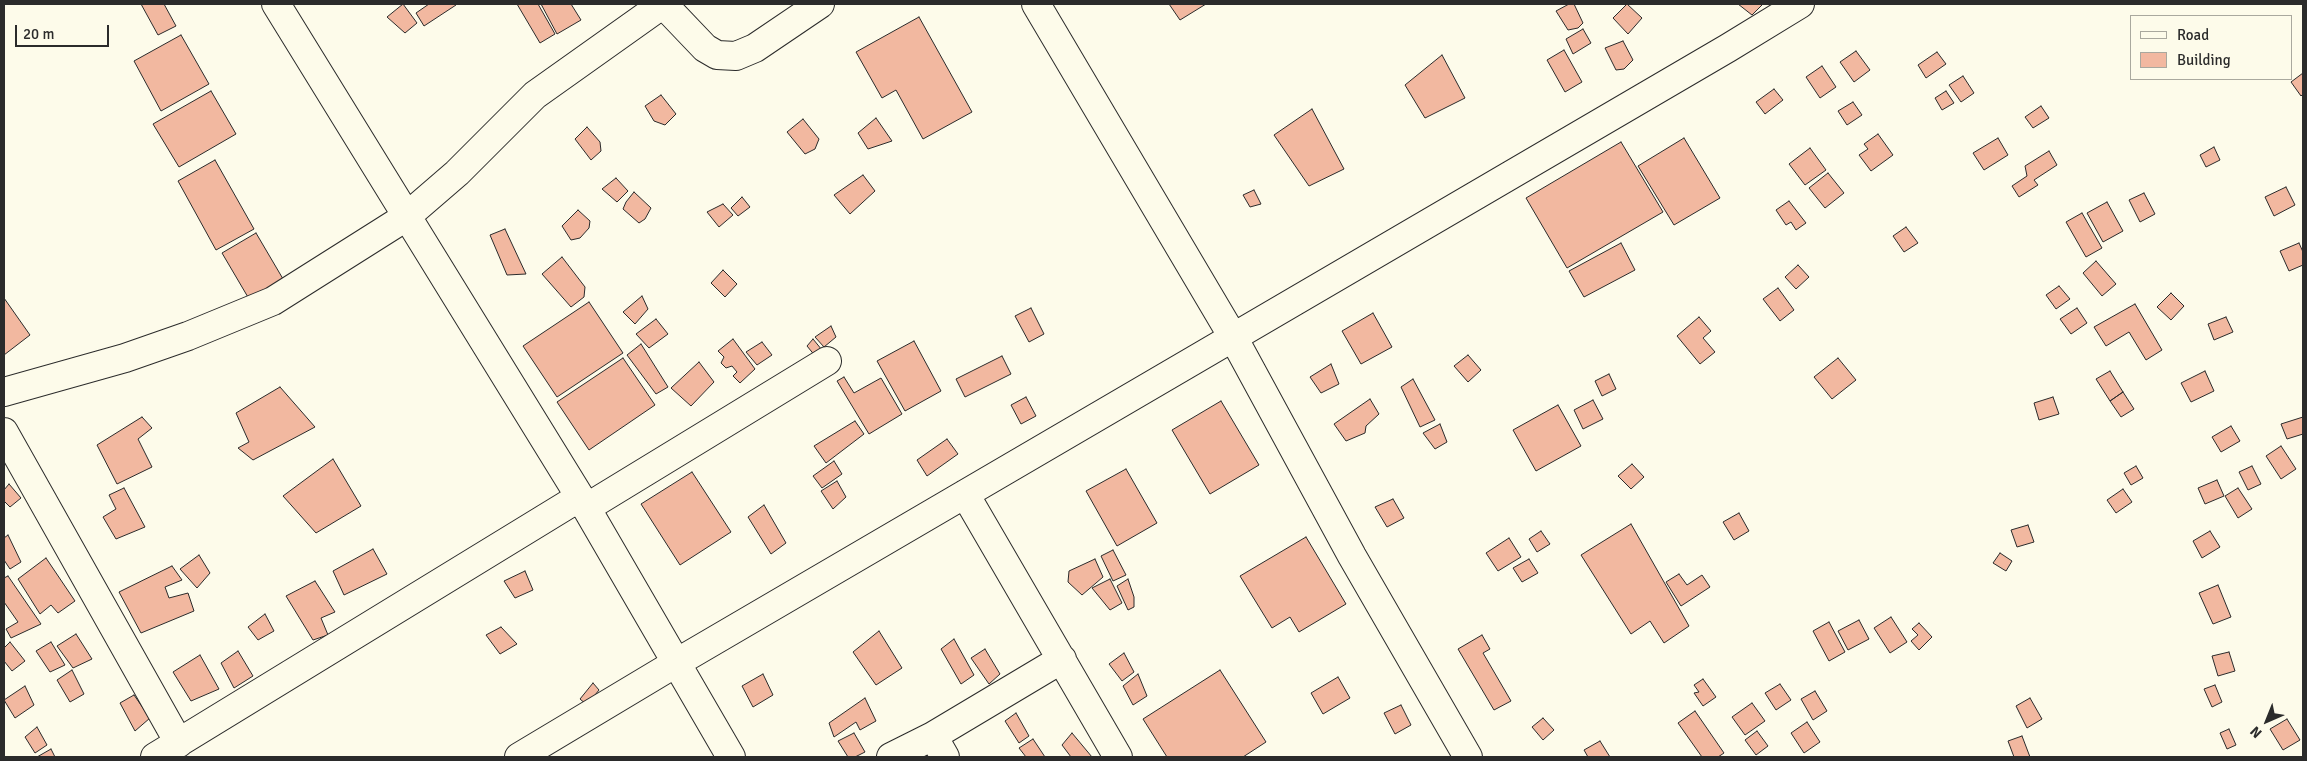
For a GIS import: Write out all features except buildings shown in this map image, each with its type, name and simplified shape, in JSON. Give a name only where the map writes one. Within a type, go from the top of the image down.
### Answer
[{"type":"street","points":[[276,4],[583,503],[731,757]]},
{"type":"street","points":[[4,392],[125,358],[188,336],[273,301],[406,217],[457,174],[535,95],[663,4],[705,48],[717,54],[736,56],[756,48],[820,4]]},
{"type":"street","points":[[1036,4],[1233,337],[1352,556],[1468,757]]},
{"type":"street","points":[[519,757],[676,663],[1720,53],[1800,4]]},
{"type":"street","points":[[155,757],[827,360]]},
{"type":"street","points":[[4,432],[179,743]]},
{"type":"street","points":[[965,494],[1118,757]]},
{"type":"street","points":[[891,757],[939,746],[1062,660]]}]
